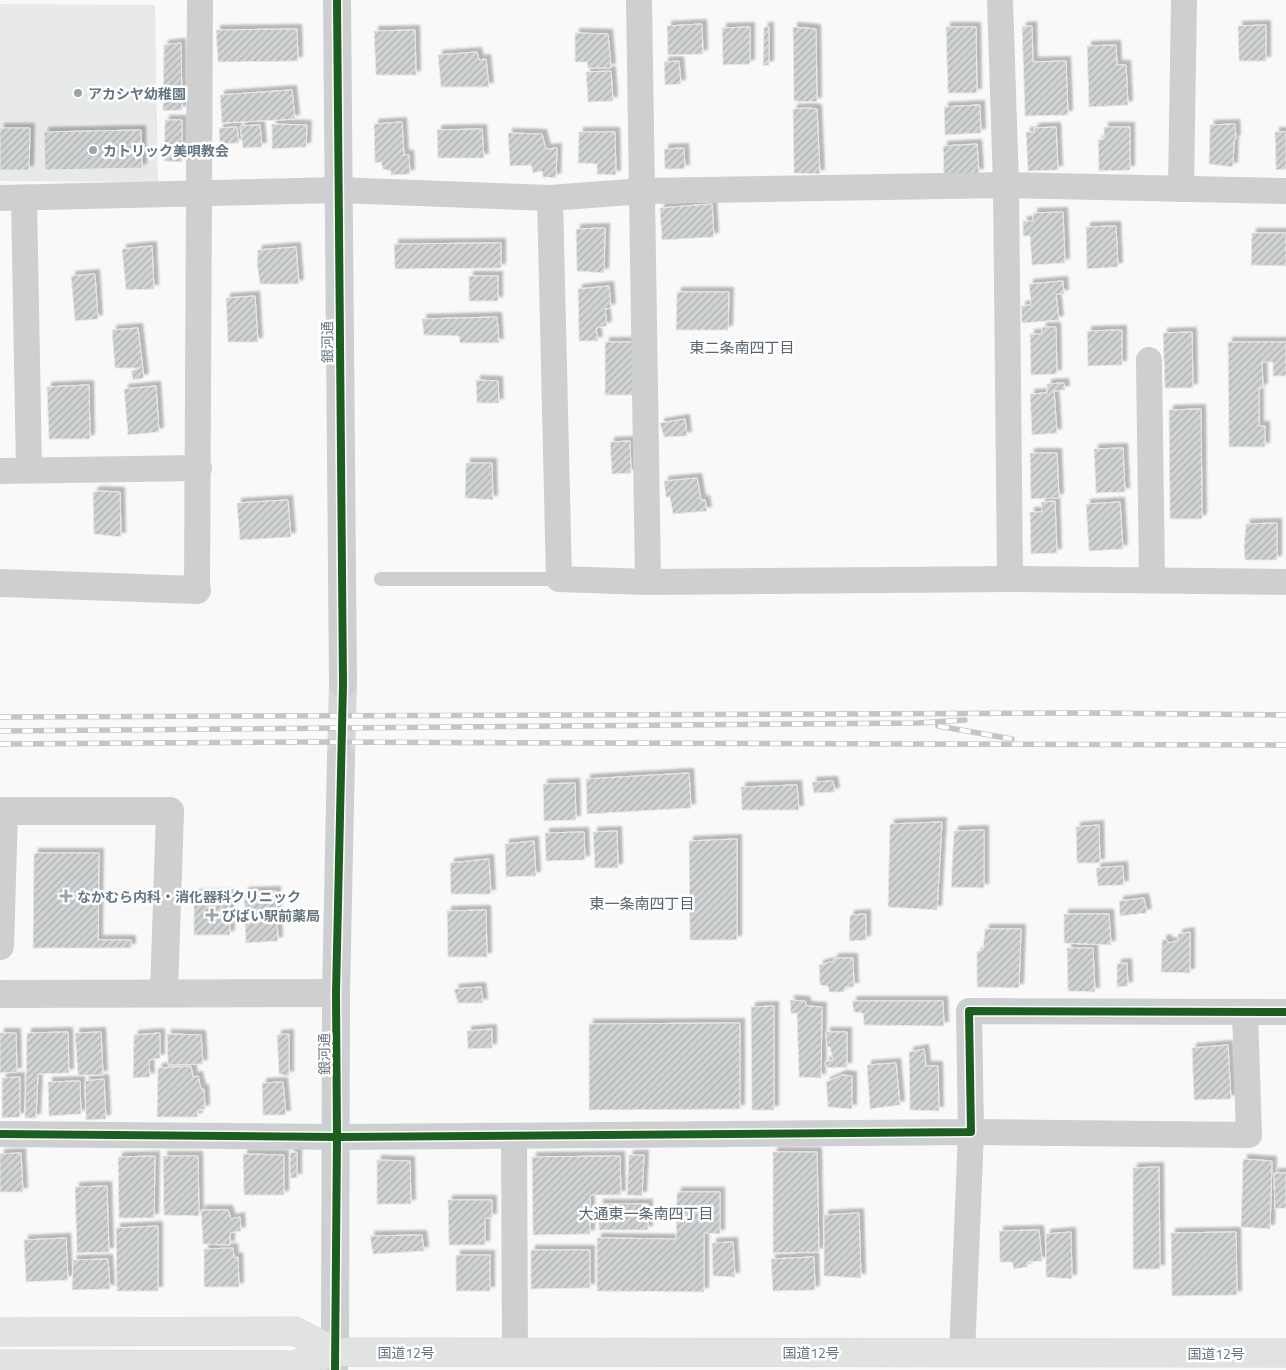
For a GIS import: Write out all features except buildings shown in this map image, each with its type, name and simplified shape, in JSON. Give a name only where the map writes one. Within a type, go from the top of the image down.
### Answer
[{"type":"highway","name":"国道12号","points":[[0,1332],[296,1331],[335,1361]]},
{"type":"highway","name":"国道12号","points":[[0,1364],[294,1366],[335,1361],[514,1352],[1286,1352]]},
{"type":"street","points":[[0,583],[197,590],[199,468],[197,194],[200,0]]},
{"type":"street","name":"銀河通","points":[[337,0],[343,684]]},
{"type":"street","points":[[639,0],[648,582]]},
{"type":"street","points":[[1000,0],[1006,185],[1010,579]]},
{"type":"street","points":[[1181,188],[1184,0]]},
{"type":"street","points":[[29,470],[12,198],[338,190],[550,198],[643,192],[1006,185],[1286,191]]},
{"type":"street","points":[[550,198],[559,579],[648,582],[1010,579],[1286,582]]},
{"type":"street","points":[[1149,360],[1152,580]]},
{"type":"street","points":[[0,471],[199,468]]},
{"type":"street","name":"銀河通","points":[[335,1361],[336,993],[341,757]]},
{"type":"street","points":[[0,946],[4,812],[170,811],[164,993]]},
{"type":"street","points":[[0,994],[336,993]]},
{"type":"street","points":[[962,1352],[971,1132],[968,1011],[1286,1012]]},
{"type":"street","points":[[0,1134],[337,1137],[971,1132],[1249,1134],[1245,1012]]},
{"type":"street","points":[[514,1136],[514,1352]]},
{"type":"lane","points":[[381,579],[559,579]]},
{"type":"shaded area","name":"アカシヤ幼稚園","points":[[0,4],[155,5],[158,182],[0,181]]},
{"type":"tunnel","points":[[341,757],[343,684]]},
{"type":"railway","points":[[0,717],[1091,713],[1286,715]]},
{"type":"railway","points":[[0,731],[918,723],[965,720]]},
{"type":"railway","points":[[938,726],[1012,739]]},
{"type":"railway","points":[[0,744],[303,742],[1286,745]]},
{"type":"cycle path","points":[[335,1370],[336,993],[343,684],[337,0]]},
{"type":"cycle path","points":[[0,1134],[337,1137],[971,1132],[969,1011],[1286,1012]]},
{"type":"place","name":"アカシヤ幼稚園","points":[[78,93]]},
{"type":"place","name":"カトリック美唄教会","points":[[93,150]]},
{"type":"place","name":"なかむら内科・消化器科クリニック","points":[[66,896]]},
{"type":"place","name":"びばい駅前薬局","points":[[212,915]]},
{"type":"district","name":"東二条南四丁目","points":[[742,347]]},
{"type":"district","name":"東一条南四丁目","points":[[642,903]]},
{"type":"district","name":"大通東一条南四丁目","points":[[646,1213]]}]
